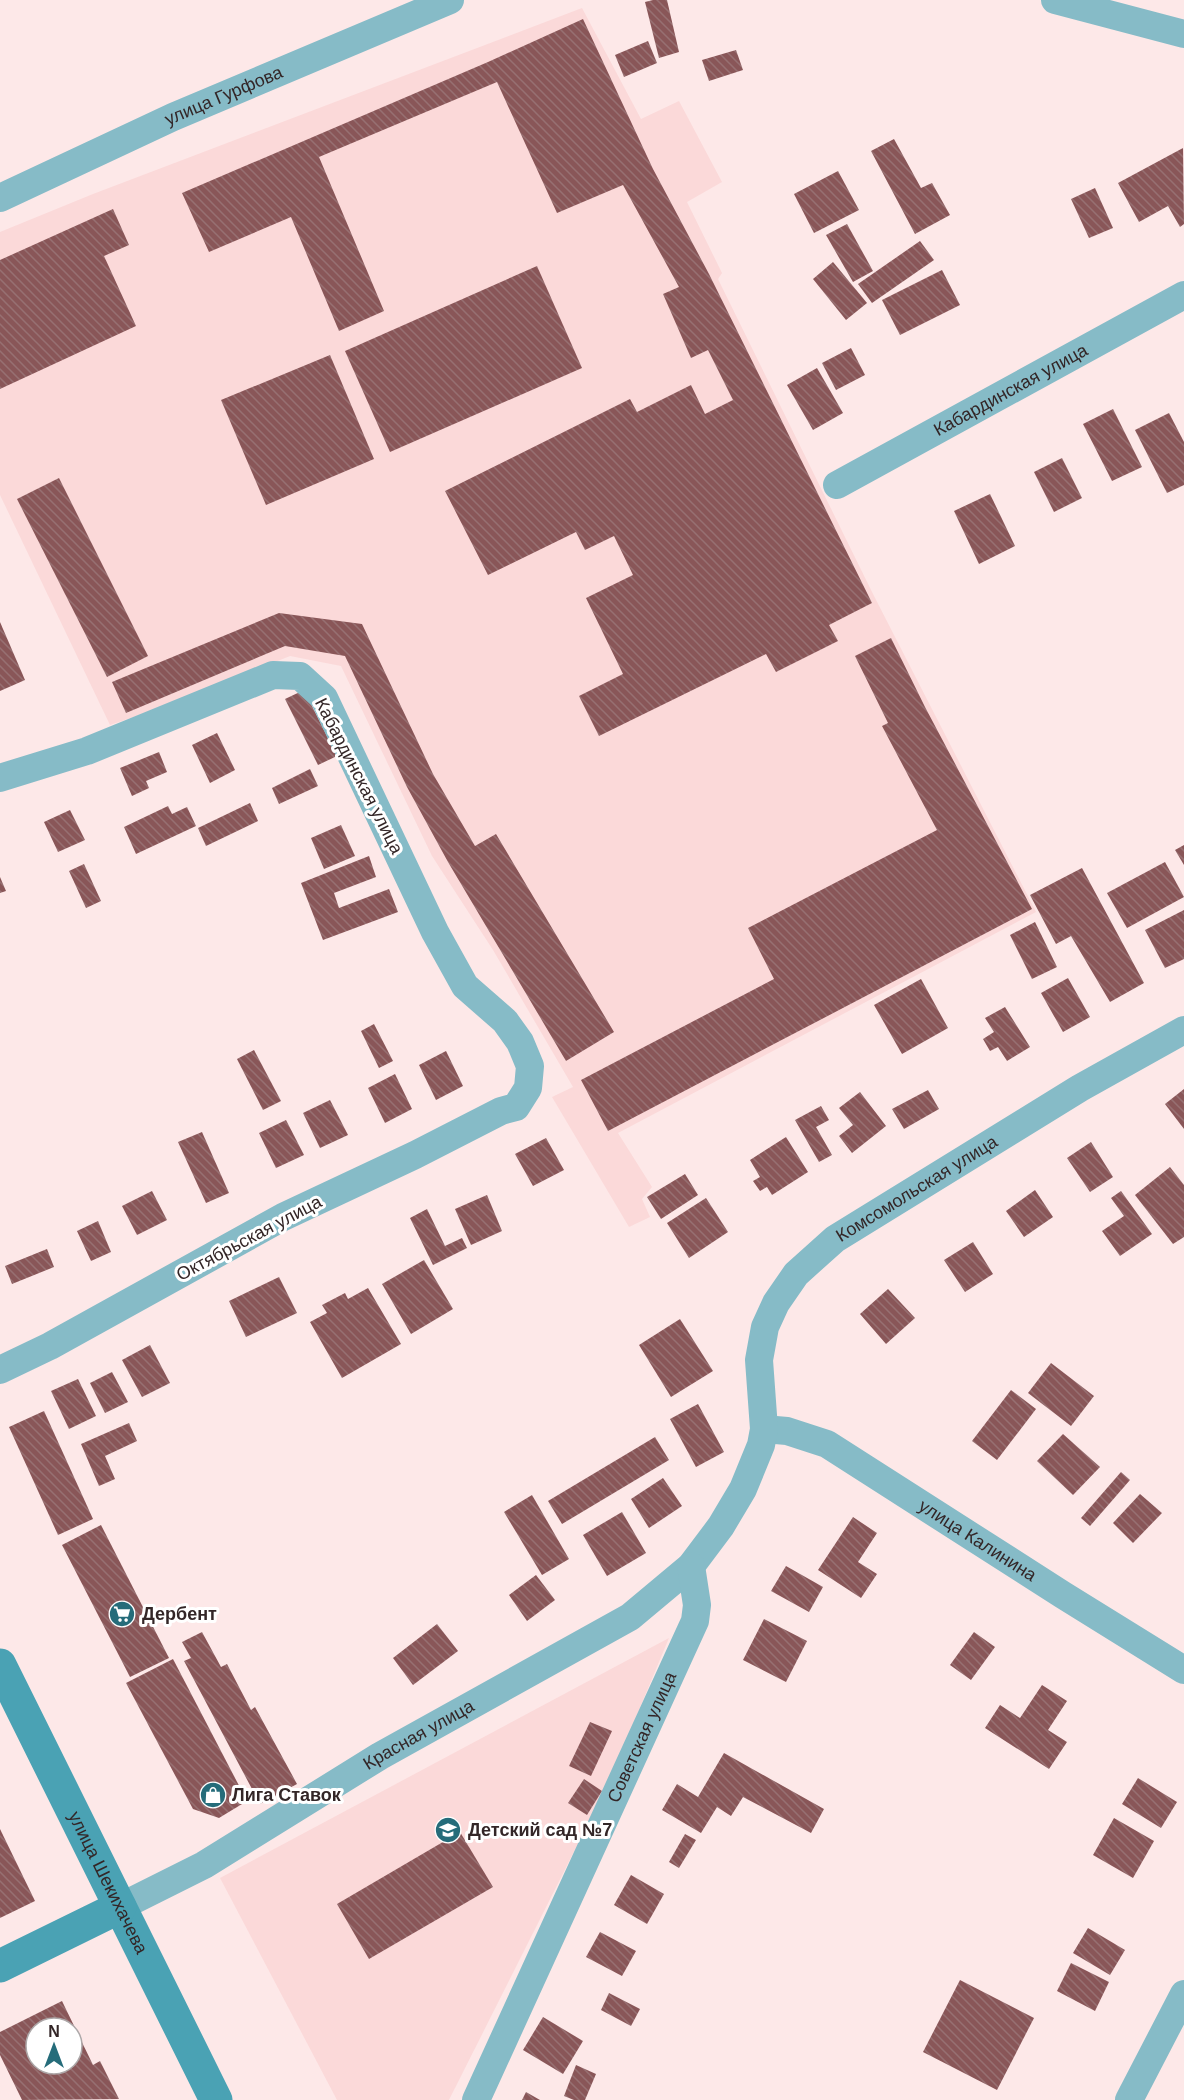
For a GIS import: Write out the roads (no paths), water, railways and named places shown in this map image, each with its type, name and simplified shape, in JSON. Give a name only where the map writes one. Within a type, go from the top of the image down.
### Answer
[{"type":"street","name":"улица Гурфова","points":[[0,198],[173,117],[450,0]]},
{"type":"street","points":[[1055,0],[1184,34]]},
{"type":"street","name":"Кабардинская улица","points":[[837,485],[1184,295]]},
{"type":"street","name":"Кабардинская улица","points":[[0,778],[87,751],[273,675],[300,676],[324,698],[435,932],[465,986],[505,1021],[520,1042],[530,1066],[528,1088],[516,1107],[501,1111]]},
{"type":"street","name":"Комсомольская улица","points":[[764,1429],[759,1360],[765,1328],[776,1303],[796,1274],[835,1239],[1080,1088],[1184,1030]]},
{"type":"street","name":"Октябрьская улица","points":[[0,1370],[51,1346],[283,1217],[415,1155],[501,1111]]},
{"type":"street","name":"Красная улица","points":[[0,1966],[204,1865],[380,1755],[630,1617],[691,1566],[721,1526],[742,1489],[761,1445],[764,1429]]},
{"type":"street","name":"улица Калинина","points":[[764,1429],[787,1431],[827,1444],[1184,1670]]},
{"type":"street","name":"Советская улица","points":[[476,2100],[695,1621],[697,1605],[691,1566]]},
{"type":"street","name":"улица Шекихачева","points":[[0,1665],[216,2100]]},
{"type":"street","points":[[1128,2100],[1184,1994]]},
{"type":"place","name":"Дербент","points":[[122,1614]]},
{"type":"place","name":"Лига Ставок","points":[[213,1795]]},
{"type":"place","name":"Детский сад №7","points":[[448,1830]]}]
